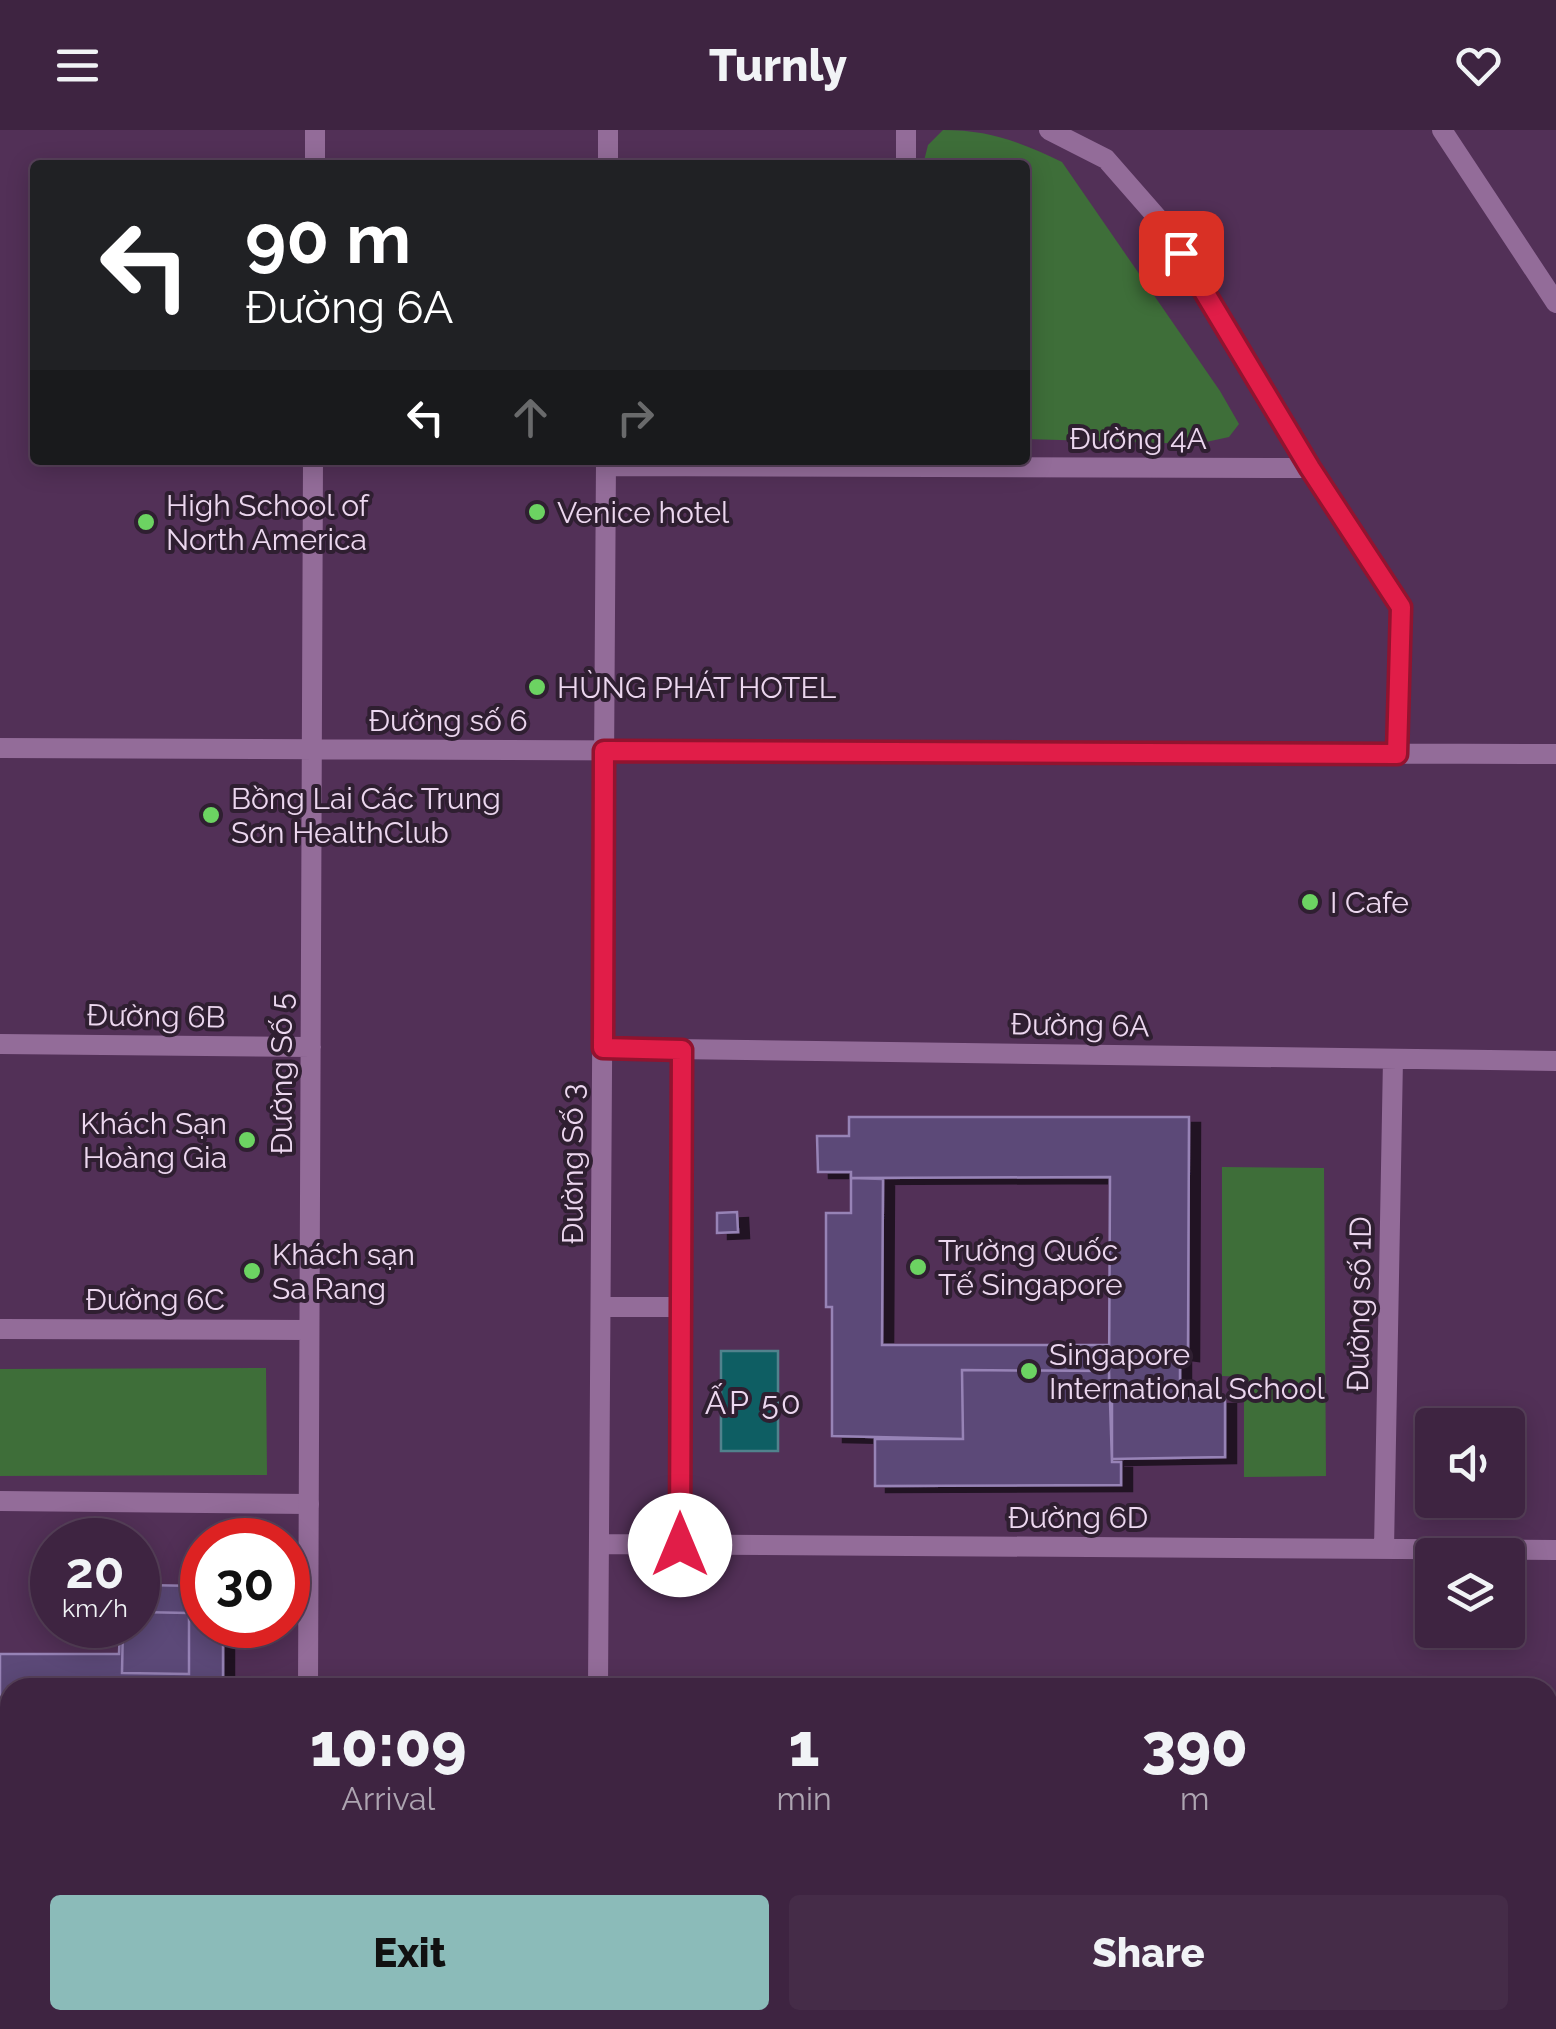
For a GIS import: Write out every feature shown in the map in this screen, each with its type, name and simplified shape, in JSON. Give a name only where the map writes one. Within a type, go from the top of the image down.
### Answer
[{"type":"street","points":[[315,130],[315,160]]},
{"type":"street","points":[[608,130],[608,160]]},
{"type":"street","points":[[906,130],[906,160]]},
{"type":"street","points":[[1049,130],[1106,159],[1162,223],[1310,468],[1401,607],[1397,754]]},
{"type":"street","points":[[1442,130],[1556,303]]},
{"type":"street","name":"Đường Số 5","points":[[308,1678],[313,465]]},
{"type":"street","name":"Đường Số 3","points":[[598,1678],[606,465]]},
{"type":"street","name":"Đường 4A","points":[[1008,465],[1310,468]]},
{"type":"street","name":"Đường số 6","points":[[0,748],[1556,754]]},
{"type":"street","name":"Đường 6B","points":[[0,1044],[311,1048]]},
{"type":"street","name":"Đường 6A","points":[[603,1048],[1556,1061]]},
{"type":"street","points":[[680,1545],[682,1050]]},
{"type":"street","name":"Đường số 1D","points":[[1384,1549],[1393,1059]]},
{"type":"street","points":[[601,1308],[681,1307]]},
{"type":"street","name":"Đường 6C","points":[[0,1329],[309,1330]]},
{"type":"street","points":[[0,1501],[309,1504]]},
{"type":"street","name":"Đường 6D","points":[[599,1544],[1556,1550]]},
{"type":"shaded area","points":[[943,130],[976,132],[1004,138],[1062,162],[1220,391],[1239,424],[1229,437],[1197,444],[1030,439],[1030,160],[924,160],[928,145]]},
{"type":"shaded area","points":[[1222,1167],[1324,1168],[1326,1476],[1244,1477],[1244,1377],[1222,1376]]},
{"type":"shaded area","points":[[721,1351],[778,1351],[778,1451],[721,1451]]},
{"type":"shaded area","points":[[266,1368],[267,1475],[0,1476],[0,1369]]},
{"type":"building","points":[[849,1117],[1189,1117],[1188,1355],[1180,1354],[1180,1398],[1142,1399],[1142,1388],[1109,1385],[1110,1177],[851,1178],[851,1172],[818,1172],[817,1136],[849,1136]]},
{"type":"building","points":[[851,1178],[883,1179],[882,1345],[1109,1345],[1109,1371],[962,1370],[963,1439],[832,1436],[832,1307],[826,1307],[826,1213],[851,1213]]},
{"type":"building","points":[[737,1212],[738,1232],[717,1233],[717,1213]]},
{"type":"building","points":[[962,1370],[1109,1371],[1112,1462],[1121,1462],[1121,1485],[875,1486],[875,1439],[963,1439]]},
{"type":"building","points":[[1112,1385],[1142,1388],[1142,1399],[1225,1398],[1225,1457],[1112,1459]]},
{"type":"building","points":[[160,1585],[180,1586],[180,1648],[223,1648],[223,1678],[0,1678],[0,1654],[119,1654],[119,1648],[160,1648]]},
{"type":"building","points":[[160,1585],[180,1586],[180,1648],[223,1648],[223,1678],[0,1678],[0,1654],[119,1654],[119,1648],[160,1648]]},
{"type":"building","points":[[160,1612],[180,1613],[180,1648],[189,1648],[189,1674],[122,1673],[123,1648],[160,1648]]},
{"type":"place","name":"Venice hotel","points":[[537,512]]},
{"type":"place","name":"High School of North America","points":[[146,522]]},
{"type":"place","name":"HÙNG PHÁT HOTEL","points":[[537,687]]},
{"type":"place","name":"Bồng Lai Các Trung Sơn HealthClub","points":[[211,815]]},
{"type":"place","name":"I Cafe","points":[[1310,902]]},
{"type":"place","name":"Khách Sạn Hoàng Gia","points":[[247,1140]]},
{"type":"place","name":"Trường Quốc Tế Singapore","points":[[918,1267]]},
{"type":"place","name":"Khách sạn Sa Rang","points":[[252,1271]]},
{"type":"place","name":"Singapore International School","points":[[1029,1371]]},
{"type":"district","name":"ẤP 50","points":[[754,1402]]},
{"type":"route","points":[[680,1545],[682,1050],[603,1048],[604,751],[1397,754],[1401,607],[1310,468],[1181,253]]}]
